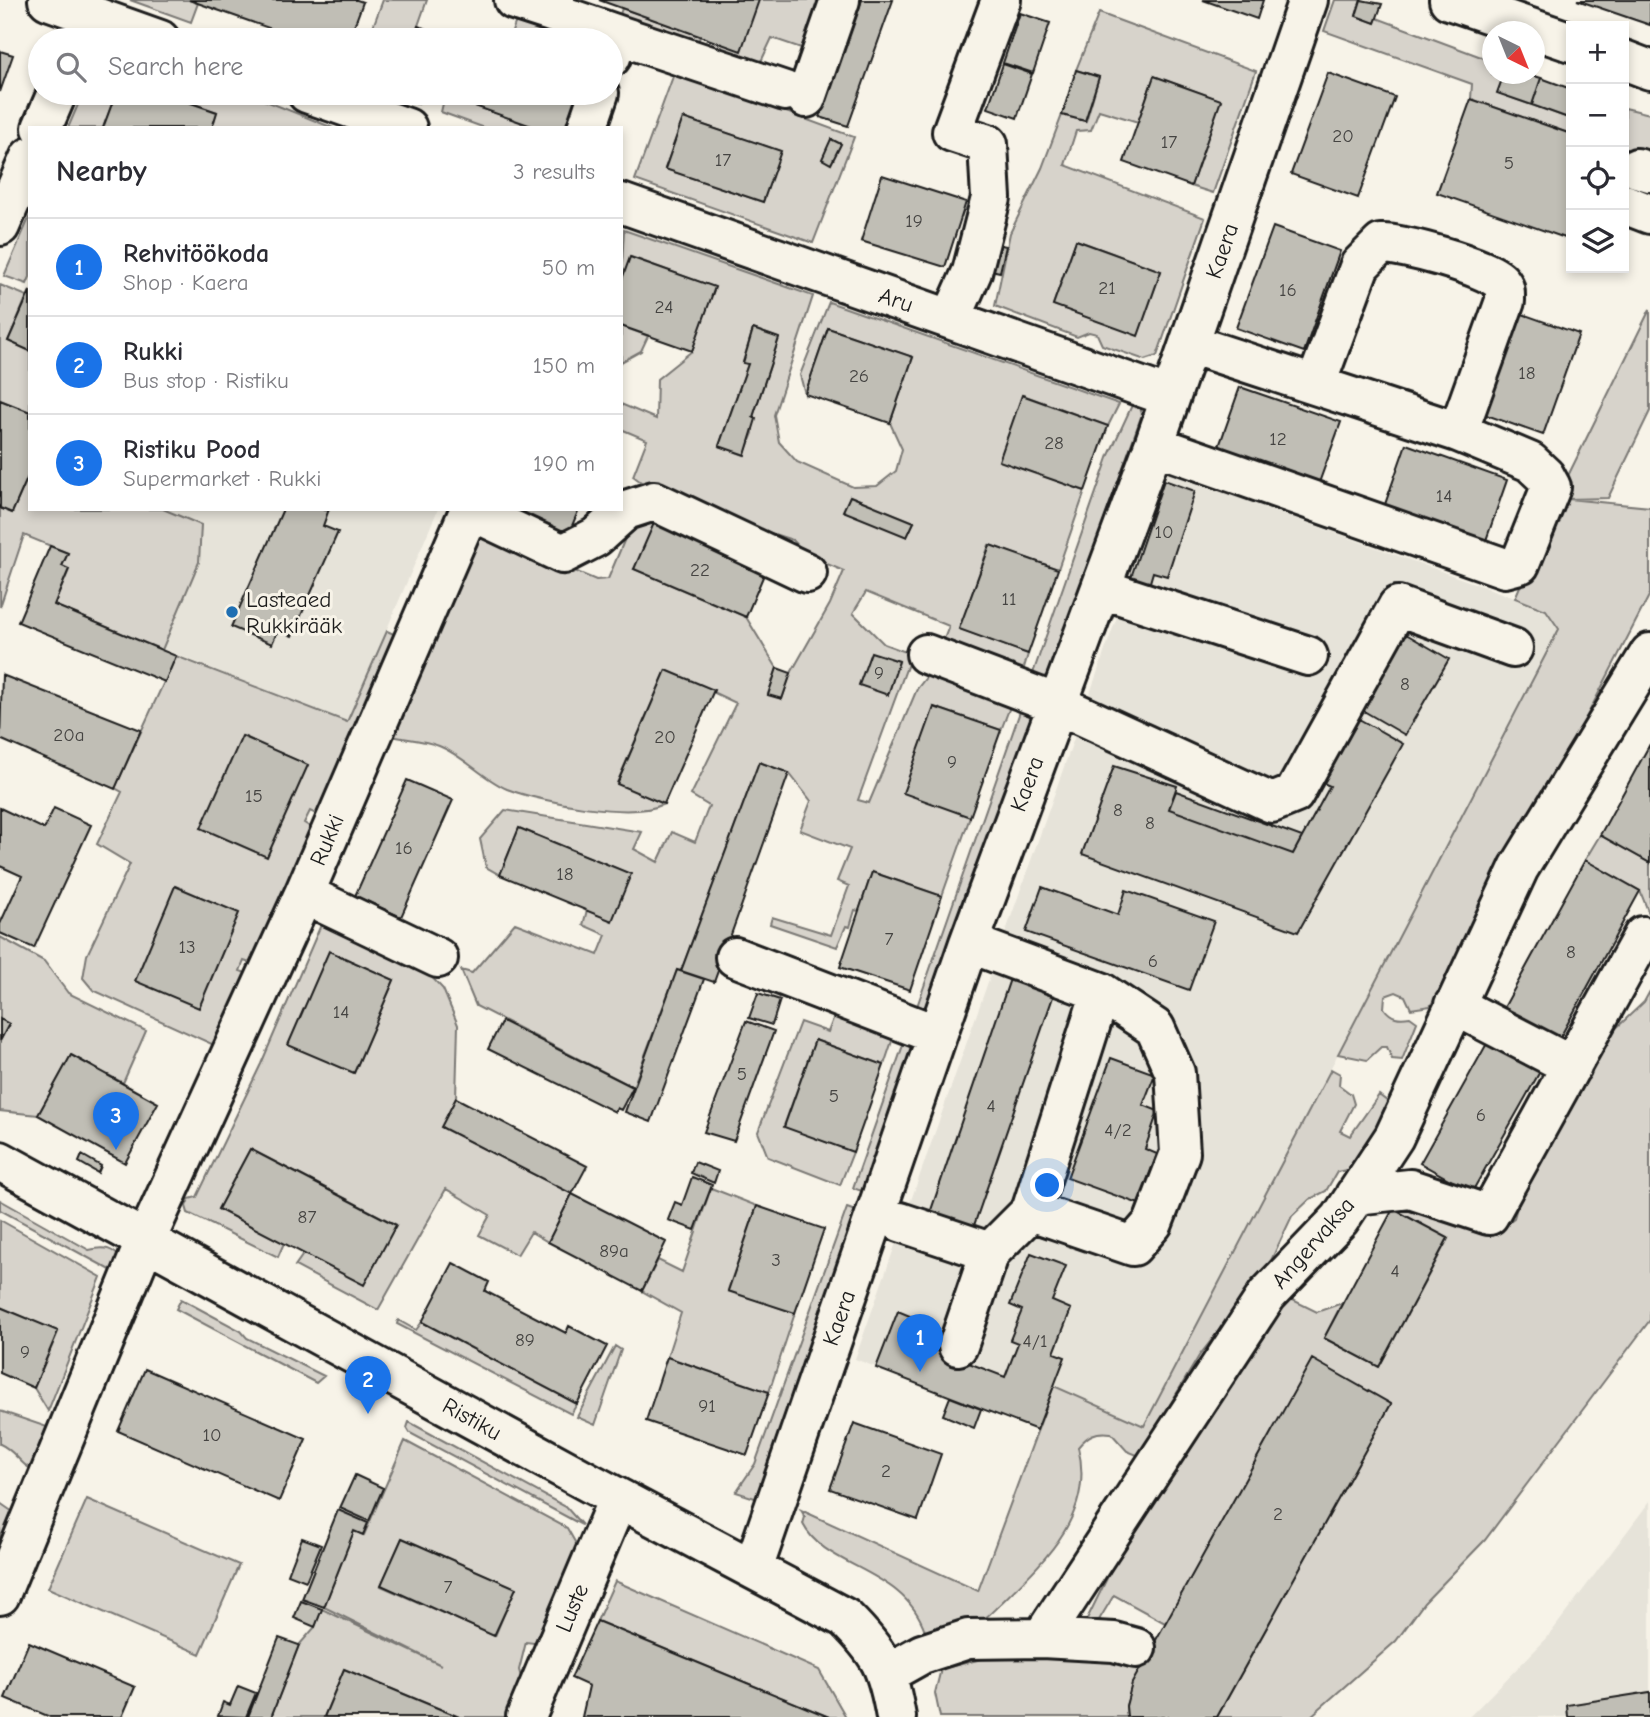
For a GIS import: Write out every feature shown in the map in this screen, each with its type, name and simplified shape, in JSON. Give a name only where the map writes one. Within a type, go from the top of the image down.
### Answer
[{"type":"street","points":[[48,0],[122,28]]},
{"type":"street","points":[[514,0],[553,6],[587,28]]},
{"type":"street","points":[[623,48],[795,94],[840,0]]},
{"type":"street","points":[[951,319],[972,272],[991,198],[988,144],[952,132],[1001,0]]},
{"type":"street","name":"Kaera","points":[[753,1569],[968,943],[1154,445],[1308,0]]},
{"type":"street","points":[[1449,0],[1566,40]]},
{"type":"street","points":[[1629,62],[1650,70]]},
{"type":"street","points":[[43,126],[52,105]]},
{"type":"street","points":[[341,105],[401,126]]},
{"type":"street","points":[[588,126],[595,105]]},
{"type":"street","points":[[3,209],[28,161]]},
{"type":"street","name":"Aru","points":[[623,204],[1170,397]]},
{"type":"street","points":[[1629,206],[1650,214]]},
{"type":"street","points":[[1316,384],[1360,265],[1368,253],[1381,244],[1398,243],[1486,272],[1500,281],[1505,290],[1505,302],[1458,432]]},
{"type":"street","points":[[1154,445],[1505,568],[1520,564],[1551,487],[1545,476],[1530,462],[1458,432],[1190,344]]},
{"type":"street","points":[[472,511],[563,554],[596,537],[626,510],[654,501],[807,573]]},
{"type":"street","name":"Rukki","points":[[0,1595],[145,1241],[304,894],[470,511]]},
{"type":"street","points":[[1121,595],[1308,656]]},
{"type":"street","points":[[926,654],[1057,704],[1272,803],[1294,794],[1398,606],[1513,648]]},
{"type":"street","name":"Angervaksa","points":[[1042,1638],[1267,1295],[1340,1219],[1394,1137],[1519,868],[1647,666]]},
{"type":"street","points":[[304,894],[438,958]]},
{"type":"street","points":[[1355,1195],[1410,1189],[1489,1215],[1643,936]]},
{"type":"street","points":[[968,943],[1101,992],[1154,1028],[1175,1073],[1180,1153],[1153,1223],[1133,1246],[1031,1211]]},
{"type":"street","points":[[735,957],[937,1035]]},
{"type":"street","points":[[958,1346],[990,1252],[1031,1211],[1101,992]]},
{"type":"street","points":[[1454,1005],[1572,1066]]},
{"type":"street","name":"Ristiku","points":[[0,1161],[618,1499],[845,1618],[872,1645],[888,1673],[895,1717]]},
{"type":"street","points":[[900,1222],[990,1252]]},
{"type":"street","name":"Luste","points":[[526,1717],[618,1499]]},
{"type":"street","points":[[888,1673],[922,1654],[968,1639],[1042,1638],[1114,1643],[1136,1648]]},
{"type":"shaded area","points":[[130,0],[189,0],[198,3],[191,22]]},
{"type":"shaded area","points":[[383,0],[427,0],[417,28],[372,28]]},
{"type":"shaded area","points":[[759,0],[824,0],[807,50],[772,38],[758,68],[706,53],[711,40]]},
{"type":"shaded area","points":[[1335,0],[1361,0],[1356,16],[1375,23],[1377,18],[1482,57],[1482,84],[1501,84],[1498,93],[1566,117],[1566,132],[1471,99],[1472,84],[1324,31]]},
{"type":"shaded area","points":[[622,8],[700,36],[696,49],[618,21]]},
{"type":"shaded area","points":[[1099,13],[1256,71],[1213,193],[1191,186],[1220,100],[1154,76],[1138,122],[1099,110],[1091,130],[1076,131],[1065,165],[1205,218],[1157,356],[1145,360],[1102,345],[1097,334],[1089,332],[1077,337],[995,306],[1010,233],[1042,168],[1062,115],[1086,121],[1099,77],[1076,70]],"holes":[[[1076,240],[1161,271],[1138,335],[1053,305]]]},
{"type":"shaded area","points":[[517,18],[548,28],[513,28]]},
{"type":"shaded area","points":[[675,71],[854,137],[813,243],[635,180]],"holes":[[[683,118],[780,151],[763,202],[665,169]]]},
{"type":"shaded area","points":[[78,105],[112,105],[104,126],[69,126]]},
{"type":"shaded area","points":[[197,105],[276,105],[328,126],[213,126],[217,112]]},
{"type":"shaded area","points":[[443,105],[474,105],[522,122],[521,126],[480,126],[441,112]]},
{"type":"shaded area","points":[[1629,109],[1650,114],[1650,161],[1629,155]]},
{"type":"shaded area","points":[[28,221],[27,284],[4,276]]},
{"type":"shaded area","points":[[624,230],[813,296],[774,415],[779,442],[797,462],[853,487],[877,486],[896,471],[902,449],[890,423],[913,357],[828,328],[805,394],[800,375],[829,302],[1119,404],[1108,426],[1023,395],[1000,460],[1085,491],[1058,569],[989,545],[960,629],[1028,654],[1021,678],[941,647],[949,626],[866,592],[853,613],[884,644],[906,652],[909,661],[858,800],[869,803],[917,689],[928,675],[1013,699],[1001,730],[934,707],[970,817],[942,896],[872,872],[859,911],[855,910],[850,927],[846,926],[837,947],[770,924],[772,917],[831,935],[849,886],[837,881],[850,849],[800,830],[811,801],[789,773],[759,762],[681,971],[677,970],[633,1087],[476,1006],[461,970],[472,973],[515,923],[598,955],[606,935],[583,925],[587,910],[612,920],[630,874],[519,828],[500,875],[486,867],[480,839],[505,810],[642,832],[634,849],[658,862],[672,832],[695,842],[709,806],[691,795],[736,703],[666,670],[617,783],[664,804],[631,810],[563,804],[522,794],[498,785],[439,746],[387,735],[472,535],[483,532],[596,580],[608,579],[632,522],[643,514],[679,524],[676,533],[634,569],[746,617],[777,668],[768,694],[782,699],[791,673],[830,604],[844,571],[808,556],[793,540],[664,499],[633,476],[647,440],[623,430],[623,405],[656,419],[657,379],[692,351],[714,287],[631,257],[623,277]],"holes":[[[753,329],[779,338],[753,417],[753,433],[744,455],[719,446],[748,364],[743,362]],[[850,496],[914,522],[907,536],[844,511]],[[871,653],[899,662],[888,694],[860,685]]]},
{"type":"shaded area","points":[[0,285],[27,296],[8,341],[28,350],[28,411],[0,400]]},
{"type":"shaded area","points":[[1650,309],[1650,411],[1608,498],[1568,499],[1650,507],[1650,594],[1458,965],[1430,1006],[1411,1009],[1405,996],[1396,992],[1385,996],[1384,1008],[1389,1014],[1399,1018],[1410,1017],[1417,1022],[1402,1060],[1392,1059],[1387,1047],[1381,1047],[1367,1060],[1338,1054],[1559,629],[1546,610],[1515,598],[1563,486]]},
{"type":"shaded area","points":[[623,327],[648,336],[641,351],[623,361]]},
{"type":"shaded area","points":[[1133,403],[1139,405],[1142,414],[1045,687],[1030,682],[1109,455]]},
{"type":"shaded area","points":[[1168,472],[1546,610],[1559,629],[1144,1427],[1054,1387],[1037,1430],[855,1359]]},
{"type":"shaded area","points":[[28,477],[28,511],[168,511],[201,525],[199,562],[162,650],[54,605],[69,570],[62,566],[68,553],[24,535],[0,607],[0,508],[12,513]]},
{"type":"shaded area","name":"Lasteaed Rukkirääk","points":[[94,511],[437,511],[347,723],[54,605]]},
{"type":"shaded area","points":[[387,631],[396,635],[318,815],[310,811],[304,823],[312,828],[253,964],[244,961],[240,971],[249,974],[216,1046],[93,990],[83,978],[87,955],[130,864],[97,844],[122,792],[115,788],[176,656],[347,722]],"holes":[[[243,736],[307,765],[202,827]]]},
{"type":"shaded area","points":[[1022,706],[1034,712],[926,1019],[914,1015]]},
{"type":"shaded area","points":[[1600,835],[1650,863],[1650,916],[1640,891],[1585,860]]},
{"type":"shaded area","points":[[323,920],[425,970],[443,989],[458,1025],[456,1098],[442,1127],[572,1194],[548,1242],[531,1232],[517,1255],[479,1235],[490,1215],[446,1189],[378,1310],[295,1266],[304,1253],[395,1224],[250,1149],[218,1209],[284,1243],[278,1257],[188,1213],[186,1206],[189,1199],[197,1197],[261,1064]],"holes":[[[329,952],[394,980],[354,1073],[289,1044]]]},
{"type":"shaded area","points":[[0,937],[44,961],[68,993],[146,1031],[123,1083],[71,1055],[38,1115],[0,1111],[0,1041],[9,1024],[0,1019]]},
{"type":"shaded area","points":[[1650,991],[1650,1320],[1485,1540],[1424,1603],[1396,1641],[1310,1717],[1217,1717],[1391,1404],[1165,1623],[1114,1595],[1096,1625],[1085,1623],[1116,1560],[1281,1302],[1291,1299],[1317,1312],[1342,1303],[1324,1338],[1379,1367],[1448,1239],[1393,1209],[1402,1198],[1494,1233],[1514,1218],[1521,1193],[1595,1048],[1644,1002]]},
{"type":"shaded area","points":[[838,1006],[897,1026],[884,1065],[815,1040],[784,1126],[853,1152],[840,1185],[768,1157],[758,1132],[800,1022],[828,1032]]},
{"type":"shaded area","points":[[908,1031],[920,1037],[867,1193],[853,1188]]},
{"type":"shaded area","points":[[1331,1069],[1340,1074],[1339,1085],[1351,1094],[1354,1104],[1340,1131],[1350,1136],[1379,1095],[1397,1109],[1351,1169],[1337,1172],[1326,1191],[1310,1199],[1292,1216],[1267,1269],[1199,1356],[1168,1408],[1152,1450],[1137,1455],[1127,1451],[1111,1433],[1092,1435],[1078,1447],[1082,1472],[1079,1495],[1072,1516],[1061,1536],[1032,1573],[987,1617],[968,1628],[931,1634],[925,1631],[915,1610],[900,1594],[883,1581],[828,1551],[814,1539],[803,1524],[805,1517],[801,1510],[978,1591],[1054,1386],[1144,1426]]},
{"type":"shaded area","points":[[711,1188],[757,1206],[728,1290],[795,1313],[769,1392],[667,1357],[681,1313],[642,1291],[658,1260],[682,1272]]},
{"type":"shaded area","points":[[0,1200],[89,1250],[104,1248],[116,1253],[123,1261],[118,1274],[0,1210]]},
{"type":"shaded area","points":[[847,1208],[861,1213],[758,1499],[736,1492],[755,1464]]},
{"type":"shaded area","points":[[0,1220],[101,1277],[48,1411],[34,1388],[58,1332],[0,1307]]},
{"type":"shaded area","points":[[181,1299],[241,1331],[247,1338],[324,1376],[316,1383],[176,1309]]},
{"type":"shaded area","points":[[398,1320],[416,1330],[422,1322],[577,1404],[571,1414],[397,1324]]},
{"type":"shaded area","points":[[615,1346],[621,1350],[595,1425],[577,1417]]},
{"type":"shaded area","points":[[0,1411],[53,1429],[36,1471],[0,1444]]},
{"type":"shaded area","points":[[409,1422],[566,1507],[582,1525],[410,1433],[407,1428]]},
{"type":"shaded area","points":[[405,1441],[567,1528],[579,1549],[534,1643],[526,1642],[519,1670],[522,1681],[506,1717],[459,1717],[344,1669],[324,1717],[271,1717],[299,1645],[315,1627],[322,1609],[441,1665],[324,1607],[354,1531],[364,1535]],"holes":[[[402,1538],[515,1588],[495,1636],[381,1586]]]},
{"type":"shaded area","points":[[87,1499],[239,1565],[200,1654],[48,1588]]},
{"type":"shaded area","points":[[1650,1501],[1650,1717],[1469,1717],[1547,1638]]},
{"type":"shaded area","points":[[0,1503],[16,1514],[0,1553]]},
{"type":"shaded area","points":[[615,1581],[819,1670],[846,1717],[829,1717],[597,1621]]},
{"type":"shaded area","points":[[998,1655],[1124,1661],[1140,1669],[1126,1705],[1127,1717],[940,1717],[935,1693],[941,1669]]},
{"type":"building","points":[[189,0],[363,2],[353,28],[269,28]]},
{"type":"building","points":[[599,0],[759,0],[741,51]]},
{"type":"building","points":[[862,0],[893,0],[848,126],[820,117]]},
{"type":"building","points":[[1203,0],[1263,0],[1257,19]]},
{"type":"building","points":[[1361,0],[1382,4],[1375,23],[1356,16]]},
{"type":"building","points":[[1577,0],[1650,0],[1650,25]]},
{"type":"building","points":[[1020,13],[1050,23],[1033,73],[1003,63]]},
{"type":"building","points":[[0,51],[13,55],[0,92]]},
{"type":"building","points":[[1003,64],[1032,74],[1017,118],[988,108]]},
{"type":"building","points":[[1076,70],[1099,77],[1085,121],[1062,115]]},
{"type":"building","points":[[1328,73],[1395,97],[1358,198],[1291,174]]},
{"type":"building","points":[[1154,76],[1221,100],[1191,186],[1124,162]]},
{"type":"building","points":[[1545,79],[1566,87],[1566,117],[1532,105],[1539,84],[1545,84]]},
{"type":"building","points":[[1500,84],[1539,84],[1532,105],[1497,93]]},
{"type":"building","points":[[1471,99],[1566,132],[1566,238],[1437,193]]},
{"type":"building","points":[[112,105],[197,105],[217,112],[213,126],[104,126]]},
{"type":"building","points":[[472,105],[577,105],[570,126],[531,126]]},
{"type":"building","points":[[683,118],[781,151],[763,202],[665,169]]},
{"type":"building","points":[[831,139],[841,144],[831,164],[822,159]]},
{"type":"building","points":[[882,175],[966,202],[945,267],[861,241]]},
{"type":"building","points":[[1273,227],[1340,251],[1304,352],[1236,328]]},
{"type":"building","points":[[1076,240],[1161,271],[1138,336],[1053,305]]},
{"type":"building","points":[[992,243],[1006,246],[1000,272],[986,269]]},
{"type":"building","points":[[630,257],[715,287],[692,351],[623,327],[623,276]]},
{"type":"building","points":[[28,296],[28,350],[8,341]]},
{"type":"building","points":[[1511,310],[1579,334],[1543,435],[1475,411]]},
{"type":"building","points":[[828,328],[913,357],[890,423],[805,394]]},
{"type":"building","points":[[753,329],[779,338],[753,417],[756,419],[745,455],[719,446],[748,364],[743,363]]},
{"type":"building","points":[[1240,387],[1341,422],[1316,491],[1216,455]]},
{"type":"building","points":[[1022,395],[1108,426],[1085,491],[999,461]]},
{"type":"building","points":[[0,400],[28,411],[28,477],[12,513],[0,508]]},
{"type":"building","points":[[1406,444],[1507,480],[1483,549],[1382,513]]},
{"type":"building","points":[[1164,480],[1195,491],[1167,576],[1153,572],[1148,589],[1129,583]]},
{"type":"building","points":[[850,496],[914,522],[907,537],[843,511]]},
{"type":"building","points":[[282,511],[328,511],[323,526],[338,532],[292,636],[278,630],[272,644],[231,627]]},
{"type":"building","points":[[523,511],[578,511],[567,538],[520,518]]},
{"type":"building","points":[[654,523],[765,572],[746,617],[634,569]]},
{"type":"building","points":[[990,545],[1058,569],[1028,654],[959,629]]},
{"type":"building","points":[[50,546],[68,553],[62,566],[69,569],[54,605],[176,656],[165,682],[18,622]]},
{"type":"building","points":[[1406,634],[1449,659],[1405,735],[1362,710]]},
{"type":"building","points":[[871,652],[899,661],[888,695],[859,685]]},
{"type":"building","points":[[777,668],[791,673],[782,699],[768,695]]},
{"type":"building","points":[[666,670],[714,690],[664,804],[617,784]]},
{"type":"building","points":[[2,675],[141,730],[115,789],[0,739]]},
{"type":"building","points":[[934,707],[1001,730],[970,817],[903,793]]},
{"type":"building","points":[[1359,719],[1403,744],[1298,932],[1082,854],[1114,766],[1177,786],[1169,809],[1293,854],[1330,786],[1323,783]]},
{"type":"building","points":[[242,736],[308,765],[267,857],[201,828]]},
{"type":"building","points":[[1650,744],[1650,863],[1600,835]]},
{"type":"building","points":[[759,762],[789,773],[714,982],[681,971]]},
{"type":"building","points":[[407,780],[453,800],[401,917],[355,896]]},
{"type":"building","points":[[1176,791],[1302,837],[1293,854],[1169,809]]},
{"type":"building","points":[[0,808],[44,829],[54,808],[91,825],[34,948],[0,933],[0,924],[22,876],[0,866]]},
{"type":"building","points":[[519,828],[631,874],[612,921],[500,875]]},
{"type":"building","points":[[1585,860],[1640,891],[1557,1043],[1501,1013]]},
{"type":"building","points":[[872,872],[942,896],[910,990],[840,967]]},
{"type":"building","points":[[175,886],[239,913],[199,1008],[135,981]]},
{"type":"building","points":[[1042,887],[1118,915],[1126,890],[1214,921],[1189,990],[1026,932]]},
{"type":"building","points":[[329,951],[394,980],[354,1073],[288,1045]]},
{"type":"building","points":[[677,970],[704,979],[651,1122],[625,1112]]},
{"type":"building","points":[[1011,976],[1055,991],[970,1237],[927,1222]]},
{"type":"building","points":[[758,993],[780,1000],[772,1025],[749,1018]]},
{"type":"building","points":[[0,1019],[9,1024],[0,1041]]},
{"type":"building","points":[[502,1021],[633,1087],[621,1110],[617,1108],[615,1112],[488,1049]]},
{"type":"building","points":[[746,1021],[774,1031],[734,1141],[704,1132]]},
{"type":"building","points":[[1490,1038],[1542,1068],[1472,1192],[1420,1163]]},
{"type":"building","points":[[815,1040],[884,1065],[853,1152],[784,1127]]},
{"type":"building","points":[[71,1055],[158,1103],[125,1163],[38,1115]]},
{"type":"building","points":[[1111,1058],[1155,1074],[1143,1105],[1158,1111],[1145,1149],[1157,1154],[1139,1204],[1067,1178]]},
{"type":"building","points":[[456,1098],[587,1166],[572,1194],[441,1127]]},
{"type":"building","points":[[250,1149],[396,1225],[364,1285],[218,1209]]},
{"type":"building","points":[[82,1155],[101,1166],[98,1173],[79,1162]]},
{"type":"building","points":[[695,1162],[718,1171],[714,1183],[691,1173]]},
{"type":"building","points":[[692,1177],[712,1185],[695,1230],[668,1220],[675,1202],[682,1205]]},
{"type":"building","points":[[572,1194],[666,1242],[642,1291],[548,1242]]},
{"type":"building","points":[[757,1206],[824,1229],[795,1313],[728,1291]]},
{"type":"building","points":[[1393,1209],[1448,1238],[1379,1367],[1324,1338]]},
{"type":"building","points":[[1031,1253],[1066,1266],[1052,1301],[1071,1309],[1054,1353],[1065,1357],[1037,1430],[876,1368],[898,1311],[922,1321],[914,1342],[1005,1377],[1018,1343],[1010,1340],[1022,1310],[1010,1305]]},
{"type":"building","points":[[453,1263],[489,1282],[485,1291],[566,1333],[569,1326],[607,1346],[577,1404],[422,1322]]},
{"type":"building","points":[[0,1307],[58,1331],[34,1388],[0,1373]]},
{"type":"building","points":[[667,1357],[769,1392],[747,1455],[646,1421]]},
{"type":"building","points":[[1312,1359],[1391,1404],[1217,1717],[1127,1717],[1126,1706],[1132,1683]]},
{"type":"building","points":[[145,1369],[306,1439],[279,1501],[118,1431]]},
{"type":"building","points":[[950,1397],[981,1409],[974,1428],[943,1415]]},
{"type":"building","points":[[854,1423],[941,1454],[918,1520],[830,1489]]},
{"type":"building","points":[[355,1475],[383,1488],[369,1521],[340,1508]]},
{"type":"building","points":[[338,1510],[368,1523],[363,1535],[354,1531],[324,1607],[302,1599]]},
{"type":"building","points":[[302,1538],[321,1545],[306,1581],[288,1574]]},
{"type":"building","points":[[402,1538],[516,1588],[494,1636],[381,1585]]},
{"type":"building","points":[[301,1601],[322,1609],[315,1627],[294,1618]]},
{"type":"building","points":[[597,1621],[829,1717],[582,1717],[589,1686],[571,1678]]},
{"type":"building","points":[[279,1638],[299,1645],[271,1717],[248,1717]]},
{"type":"building","points":[[29,1642],[135,1687],[122,1717],[50,1717],[5,1698]]},
{"type":"building","points":[[344,1669],[459,1717],[324,1717]]},
{"type":"building","points":[[238,1686],[256,1693],[246,1717],[218,1716],[223,1702],[230,1705]]},
{"type":"building","points":[[1650,1692],[1650,1717],[1568,1717],[1567,1705]]},
{"type":"place","name":"Lasteaed Rukkirääk","points":[[232,612]]},
{"type":"place","name":"Ristiku Pood","points":[[116,1150]]},
{"type":"place","name":"Rehvitöökoda","points":[[920,1372]]},
{"type":"place","name":"Rukki","points":[[368,1414]]}]
